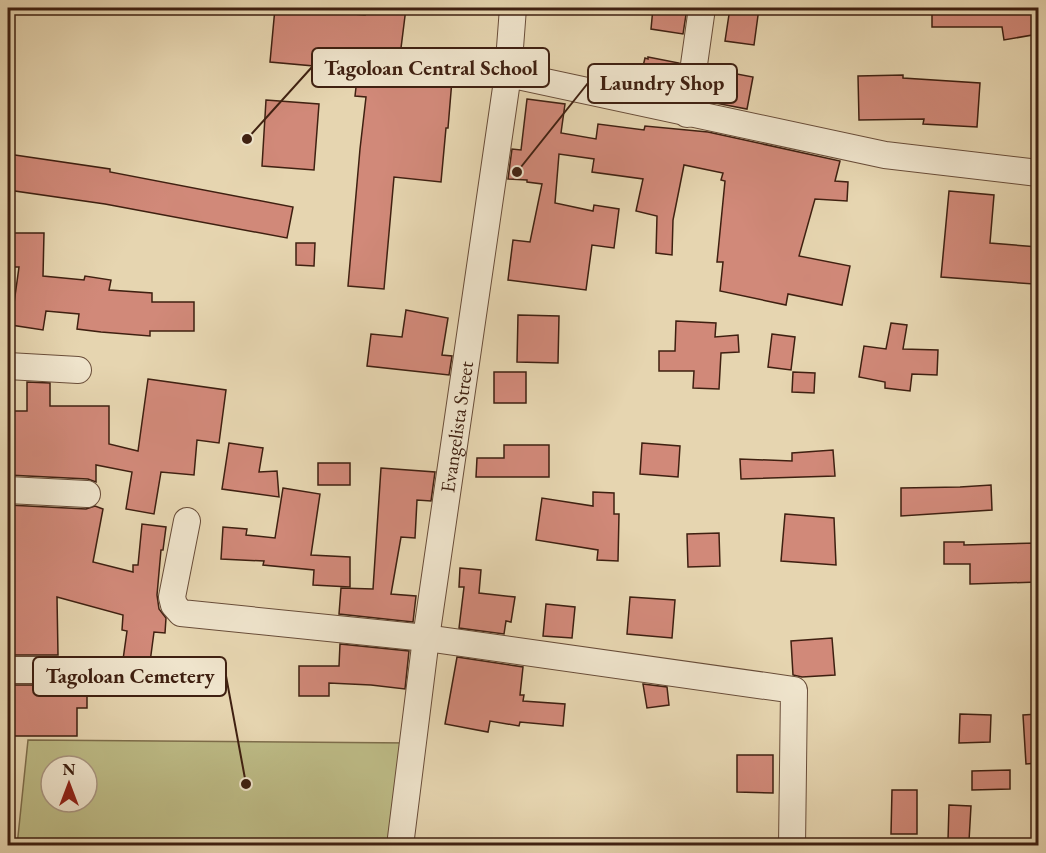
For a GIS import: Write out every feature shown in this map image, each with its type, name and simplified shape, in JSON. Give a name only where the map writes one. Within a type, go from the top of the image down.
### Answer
[{"type":"street","name":"Evangelista Street","points":[[400,846],[426,638],[508,74],[513,8]]},
{"type":"street","points":[[687,114],[702,8]]},
{"type":"street","points":[[508,74],[885,155],[1038,173]]},
{"type":"street","points":[[8,366],[78,370]]},
{"type":"street","points":[[8,490],[87,494]]},
{"type":"street","points":[[187,521],[172,597],[174,605],[181,613],[426,638],[794,690],[792,846]]},
{"type":"street","points":[[8,670],[63,670]]},
{"type":"shaded area","points":[[28,740],[411,743],[398,845],[17,846]]},
{"type":"building","points":[[275,8],[365,15],[365,8],[406,8],[399,64],[406,65],[405,76],[452,80],[441,182],[394,177],[384,289],[348,286],[366,97],[355,96],[358,70],[270,62]]},
{"type":"building","points":[[653,8],[687,8],[683,34],[651,29]]},
{"type":"building","points":[[730,8],[759,8],[754,45],[725,41]]},
{"type":"building","points":[[932,8],[1038,8],[1038,34],[1004,40],[1002,27],[932,27]]},
{"type":"building","points":[[648,57],[679,63],[674,94],[638,87],[645,58],[648,59]]},
{"type":"building","points":[[721,71],[753,77],[747,109],[715,103]]},
{"type":"building","points":[[903,75],[903,78],[980,83],[977,127],[923,124],[924,119],[859,120],[858,76]]},
{"type":"building","points":[[527,99],[565,104],[561,133],[596,139],[598,124],[644,130],[645,126],[708,132],[840,161],[835,181],[848,182],[847,201],[815,199],[799,256],[850,266],[842,305],[788,294],[786,305],[720,291],[723,262],[717,262],[725,181],[721,180],[723,173],[684,165],[673,220],[672,255],[656,253],[657,216],[636,211],[643,179],[592,172],[594,159],[559,154],[555,203],[593,211],[594,205],[619,209],[614,248],[592,245],[586,290],[508,280],[513,240],[530,242],[542,184],[508,179],[512,149],[521,150]]},
{"type":"building","points":[[266,100],[319,104],[314,170],[262,166]]},
{"type":"building","points":[[8,154],[110,169],[110,172],[293,207],[287,238],[105,204],[8,190]]},
{"type":"building","points":[[949,191],[994,195],[990,243],[1038,247],[1034,284],[941,277]]},
{"type":"building","points":[[8,233],[44,233],[43,276],[84,280],[85,276],[111,280],[109,290],[152,293],[152,302],[194,302],[194,331],[150,331],[150,336],[77,329],[79,314],[46,311],[43,330],[11,325],[19,267],[8,267]]},
{"type":"building","points":[[296,243],[315,243],[314,266],[296,265]]},
{"type":"building","points":[[406,310],[448,318],[442,355],[452,356],[449,375],[367,366],[371,334],[402,337]]},
{"type":"building","points":[[518,315],[559,316],[558,363],[517,362]]},
{"type":"building","points":[[676,321],[716,323],[715,337],[738,335],[739,352],[721,353],[719,389],[693,388],[694,371],[659,371],[659,351],[675,351]]},
{"type":"building","points":[[891,323],[907,325],[903,349],[938,350],[937,375],[912,374],[910,391],[885,388],[885,382],[859,377],[864,346],[886,349]]},
{"type":"building","points":[[772,334],[795,337],[791,370],[768,367]]},
{"type":"building","points":[[494,372],[526,372],[526,403],[494,403]]},
{"type":"building","points":[[793,372],[815,373],[814,393],[792,392]]},
{"type":"building","points":[[148,379],[226,390],[219,443],[197,440],[194,475],[161,472],[154,514],[126,509],[132,472],[96,465],[96,482],[88,479],[8,475],[8,411],[27,411],[27,382],[50,383],[50,406],[109,406],[109,444],[138,451]]},
{"type":"building","points":[[229,443],[263,448],[259,472],[277,471],[279,497],[222,489]]},
{"type":"building","points":[[642,443],[680,446],[678,477],[640,474]]},
{"type":"building","points":[[504,445],[549,445],[549,477],[476,477],[477,458],[504,458]]},
{"type":"building","points":[[833,450],[835,476],[741,479],[740,459],[792,461],[792,453]]},
{"type":"building","points":[[318,463],[350,463],[350,485],[318,485]]},
{"type":"building","points":[[381,468],[435,472],[431,501],[417,500],[415,538],[401,537],[391,594],[416,596],[413,622],[339,614],[341,588],[373,589]]},
{"type":"building","points":[[991,485],[992,510],[901,516],[901,488]]},
{"type":"building","points":[[283,488],[320,494],[311,555],[350,557],[350,587],[313,585],[314,570],[263,565],[264,561],[221,559],[223,527],[247,529],[246,535],[275,538]]},
{"type":"building","points":[[593,492],[614,493],[614,514],[619,514],[618,561],[597,560],[598,550],[536,540],[542,498],[593,506]]},
{"type":"building","points":[[8,505],[86,509],[95,506],[103,509],[93,562],[133,572],[133,565],[138,565],[142,524],[166,527],[163,550],[161,550],[157,595],[159,609],[166,618],[165,633],[154,632],[147,685],[120,681],[127,631],[122,630],[123,615],[57,597],[58,655],[8,655]]},
{"type":"building","points":[[785,514],[834,518],[836,565],[781,561]]},
{"type":"building","points":[[719,533],[720,566],[688,567],[687,534]]},
{"type":"building","points":[[944,542],[964,542],[964,545],[1038,543],[1038,582],[970,584],[970,564],[944,564]]},
{"type":"building","points":[[460,568],[481,570],[479,593],[515,597],[511,622],[506,621],[504,634],[459,628],[464,587],[459,587]]},
{"type":"building","points":[[630,597],[675,600],[672,638],[627,634]]},
{"type":"building","points":[[546,604],[575,607],[572,638],[543,636]]},
{"type":"building","points":[[832,638],[835,675],[802,677],[793,675],[791,641]]},
{"type":"building","points":[[340,644],[409,651],[405,689],[329,683],[329,696],[299,696],[299,666],[339,666]]},
{"type":"building","points":[[457,657],[523,667],[520,695],[524,695],[523,701],[565,704],[563,726],[520,722],[519,726],[490,721],[488,732],[445,724]]},
{"type":"building","points":[[87,683],[87,708],[77,708],[77,736],[9,736],[8,685]]},
{"type":"building","points":[[643,684],[667,687],[669,705],[647,708]]},
{"type":"building","points":[[960,714],[991,715],[990,742],[959,743]]},
{"type":"building","points":[[1038,714],[1038,763],[1026,764],[1023,715]]},
{"type":"building","points":[[737,755],[773,755],[773,793],[737,792]]},
{"type":"building","points":[[1010,770],[1010,789],[972,790],[972,771]]},
{"type":"building","points":[[892,790],[917,790],[917,834],[891,834]]},
{"type":"building","points":[[949,805],[971,806],[969,841],[948,840]]},
{"type":"place","name":"Tagoloan Central School","points":[[247,139]]},
{"type":"place","name":"Laundry Shop","points":[[517,172]]},
{"type":"place","name":"Tagoloan Cemetery","points":[[246,784]]}]
